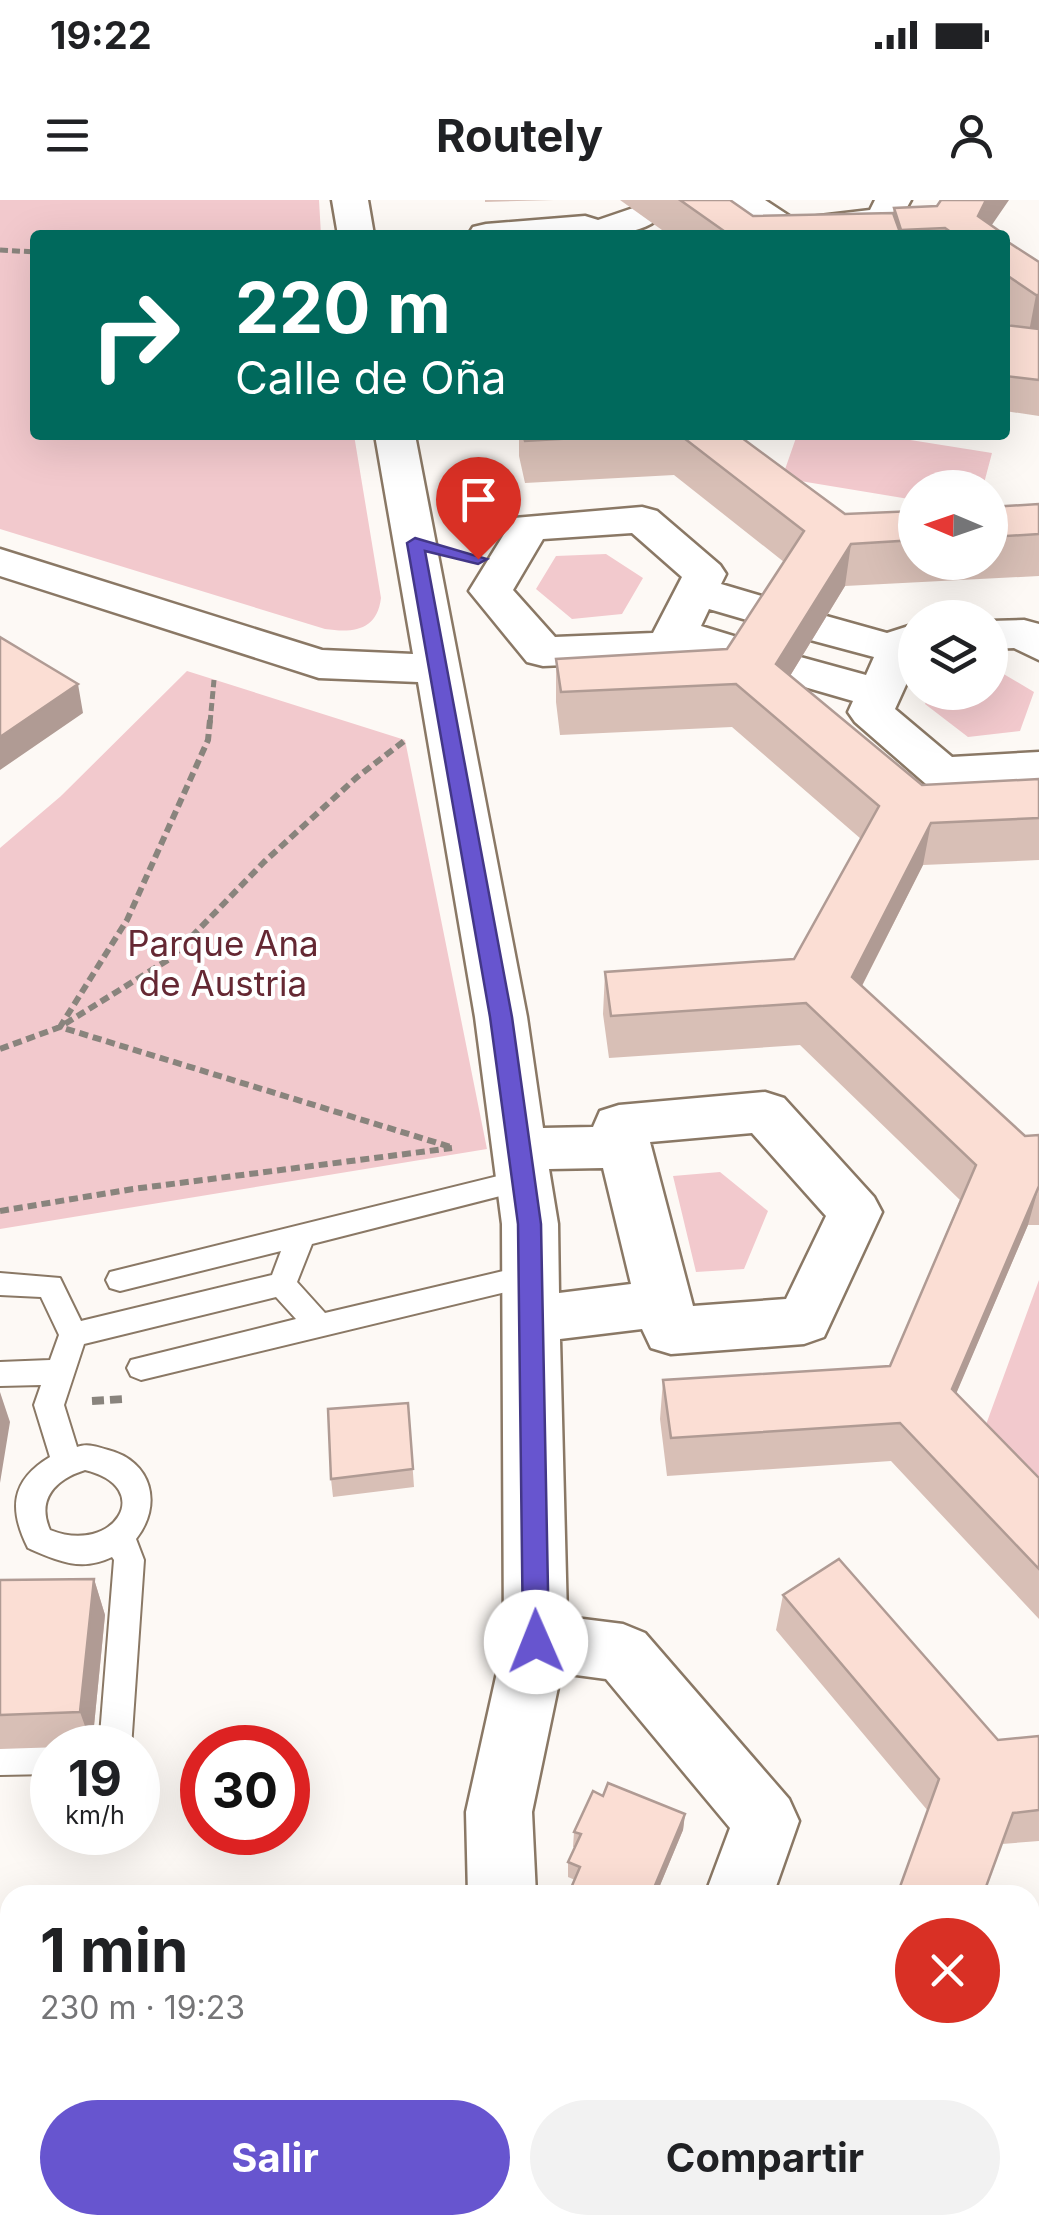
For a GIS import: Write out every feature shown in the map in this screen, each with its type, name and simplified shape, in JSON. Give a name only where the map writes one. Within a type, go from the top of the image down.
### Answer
[{"type":"street","points":[[350,200],[355,230]]},
{"type":"street","points":[[796,230],[882,219],[893,200]]},
{"type":"street","points":[[747,215],[785,230]]},
{"type":"street","points":[[605,230],[642,216]]},
{"type":"street","points":[[548,230],[589,230]]},
{"type":"street","points":[[398,440],[460,554],[542,652],[669,646],[706,574],[642,520],[529,527],[460,554]]},
{"type":"street","points":[[460,554],[439,669],[501,1017],[530,1224],[536,1642],[499,1812],[502,1885]]},
{"type":"street","points":[[0,562],[319,664],[439,669]]},
{"type":"street","points":[[697,590],[774,614]]},
{"type":"street","points":[[820,628],[898,642]]},
{"type":"street","points":[[675,633],[748,655]]},
{"type":"street","points":[[1008,634],[1024,634],[1039,646]]},
{"type":"street","points":[[898,660],[871,712],[942,774],[1039,766]]},
{"type":"street","points":[[794,669],[879,694]]},
{"type":"street","points":[[765,1112],[855,1212],[804,1321],[671,1331],[662,1302],[618,1125],[765,1112]]},
{"type":"street","points":[[520,1165],[622,1147]]},
{"type":"street","points":[[532,1298],[662,1302]]},
{"type":"street","points":[[536,1642],[623,1652],[766,1821],[743,1885]]},
{"type":"lane","points":[[120,1280],[302,1235],[520,1165]]},
{"type":"lane","points":[[282,1284],[302,1235]]},
{"type":"lane","points":[[0,1284],[50,1286],[73,1334],[50,1405],[66,1461]]},
{"type":"lane","points":[[282,1284],[318,1324]]},
{"type":"lane","points":[[73,1334],[282,1284]]},
{"type":"lane","points":[[141,1368],[318,1324],[532,1298]]},
{"type":"lane","points":[[0,1374],[58,1372]]},
{"type":"lane","points":[[103,1458],[132,1476],[138,1491],[138,1508],[120,1538],[87,1553],[69,1553],[39,1539],[27,1512],[30,1496],[50,1470],[66,1461],[103,1458]]},
{"type":"lane","points":[[117,1725],[129,1560],[120,1538]]},
{"type":"lane","points":[[0,1760],[30,1759]]},
{"type":"path","points":[[0,250],[30,252]]},
{"type":"path","points":[[60,1026],[127,920],[208,740],[214,680]]},
{"type":"path","points":[[0,1050],[60,1026],[171,958],[264,862],[356,778],[406,740],[449,742]]},
{"type":"path","points":[[60,1026],[454,1148]]},
{"type":"path","points":[[0,1211],[133,1189],[486,1144],[520,1165]]},
{"type":"path","points":[[50,1405],[126,1398]]},
{"type":"green space","points":[[0,200],[319,200],[321,230],[30,230],[30,440],[355,440],[381,598],[369,623],[354,630],[325,629],[0,529]]},
{"type":"green space","points":[[795,440],[910,440],[992,453],[988,470],[898,470],[898,497],[782,478]]},
{"type":"green space","points":[[606,554],[643,578],[622,614],[572,619],[536,589],[556,556]]},
{"type":"green space","name":"Parque Ana de Austria","points":[[187,671],[405,740],[487,1149],[0,1229],[0,848],[61,796]]},
{"type":"green space","points":[[1008,677],[1034,692],[1020,731],[968,737],[933,710],[1008,710]]},
{"type":"green space","points":[[720,1172],[768,1211],[744,1269],[696,1272],[673,1176]]},
{"type":"green space","points":[[1039,1280],[1039,1486],[984,1430]]},
{"type":"building","points":[[680,200],[730,200],[753,216],[893,213],[899,230],[723,230]]},
{"type":"building","points":[[941,200],[986,200],[978,216],[998,230],[901,230],[894,208],[937,206]]},
{"type":"building","points":[[1010,243],[1039,262],[1036,295],[1010,277]]},
{"type":"building","points":[[1010,326],[1039,329],[1039,380],[1010,377]]},
{"type":"building","points":[[686,440],[745,440],[845,514],[898,512],[898,541],[851,544],[776,664],[922,785],[1039,779],[1039,818],[931,823],[852,977],[1025,1136],[1039,1135],[1039,1186],[952,1389],[1039,1478],[1039,1569],[900,1423],[671,1438],[663,1380],[890,1366],[976,1165],[806,1003],[611,1016],[605,972],[794,959],[879,806],[736,684],[561,692],[556,659],[727,649],[804,531]]},
{"type":"building","points":[[1039,504],[1039,534],[1008,536],[1008,506]]},
{"type":"building","points":[[0,637],[78,684],[0,737]]},
{"type":"building","points":[[408,1403],[413,1469],[331,1479],[328,1409]]},
{"type":"building","points":[[839,1559],[998,1740],[1039,1736],[1039,1810],[1013,1813],[987,1885],[901,1885],[939,1779],[783,1595]]},
{"type":"building","points":[[94,1579],[80,1712],[0,1715],[0,1580]]},
{"type":"building","points":[[608,1783],[685,1814],[655,1885],[572,1885],[580,1867],[568,1862],[581,1834],[574,1832],[593,1791],[603,1796]]},
{"type":"route","points":[[478,559],[415,543],[501,1017],[530,1224],[536,1642]]}]
